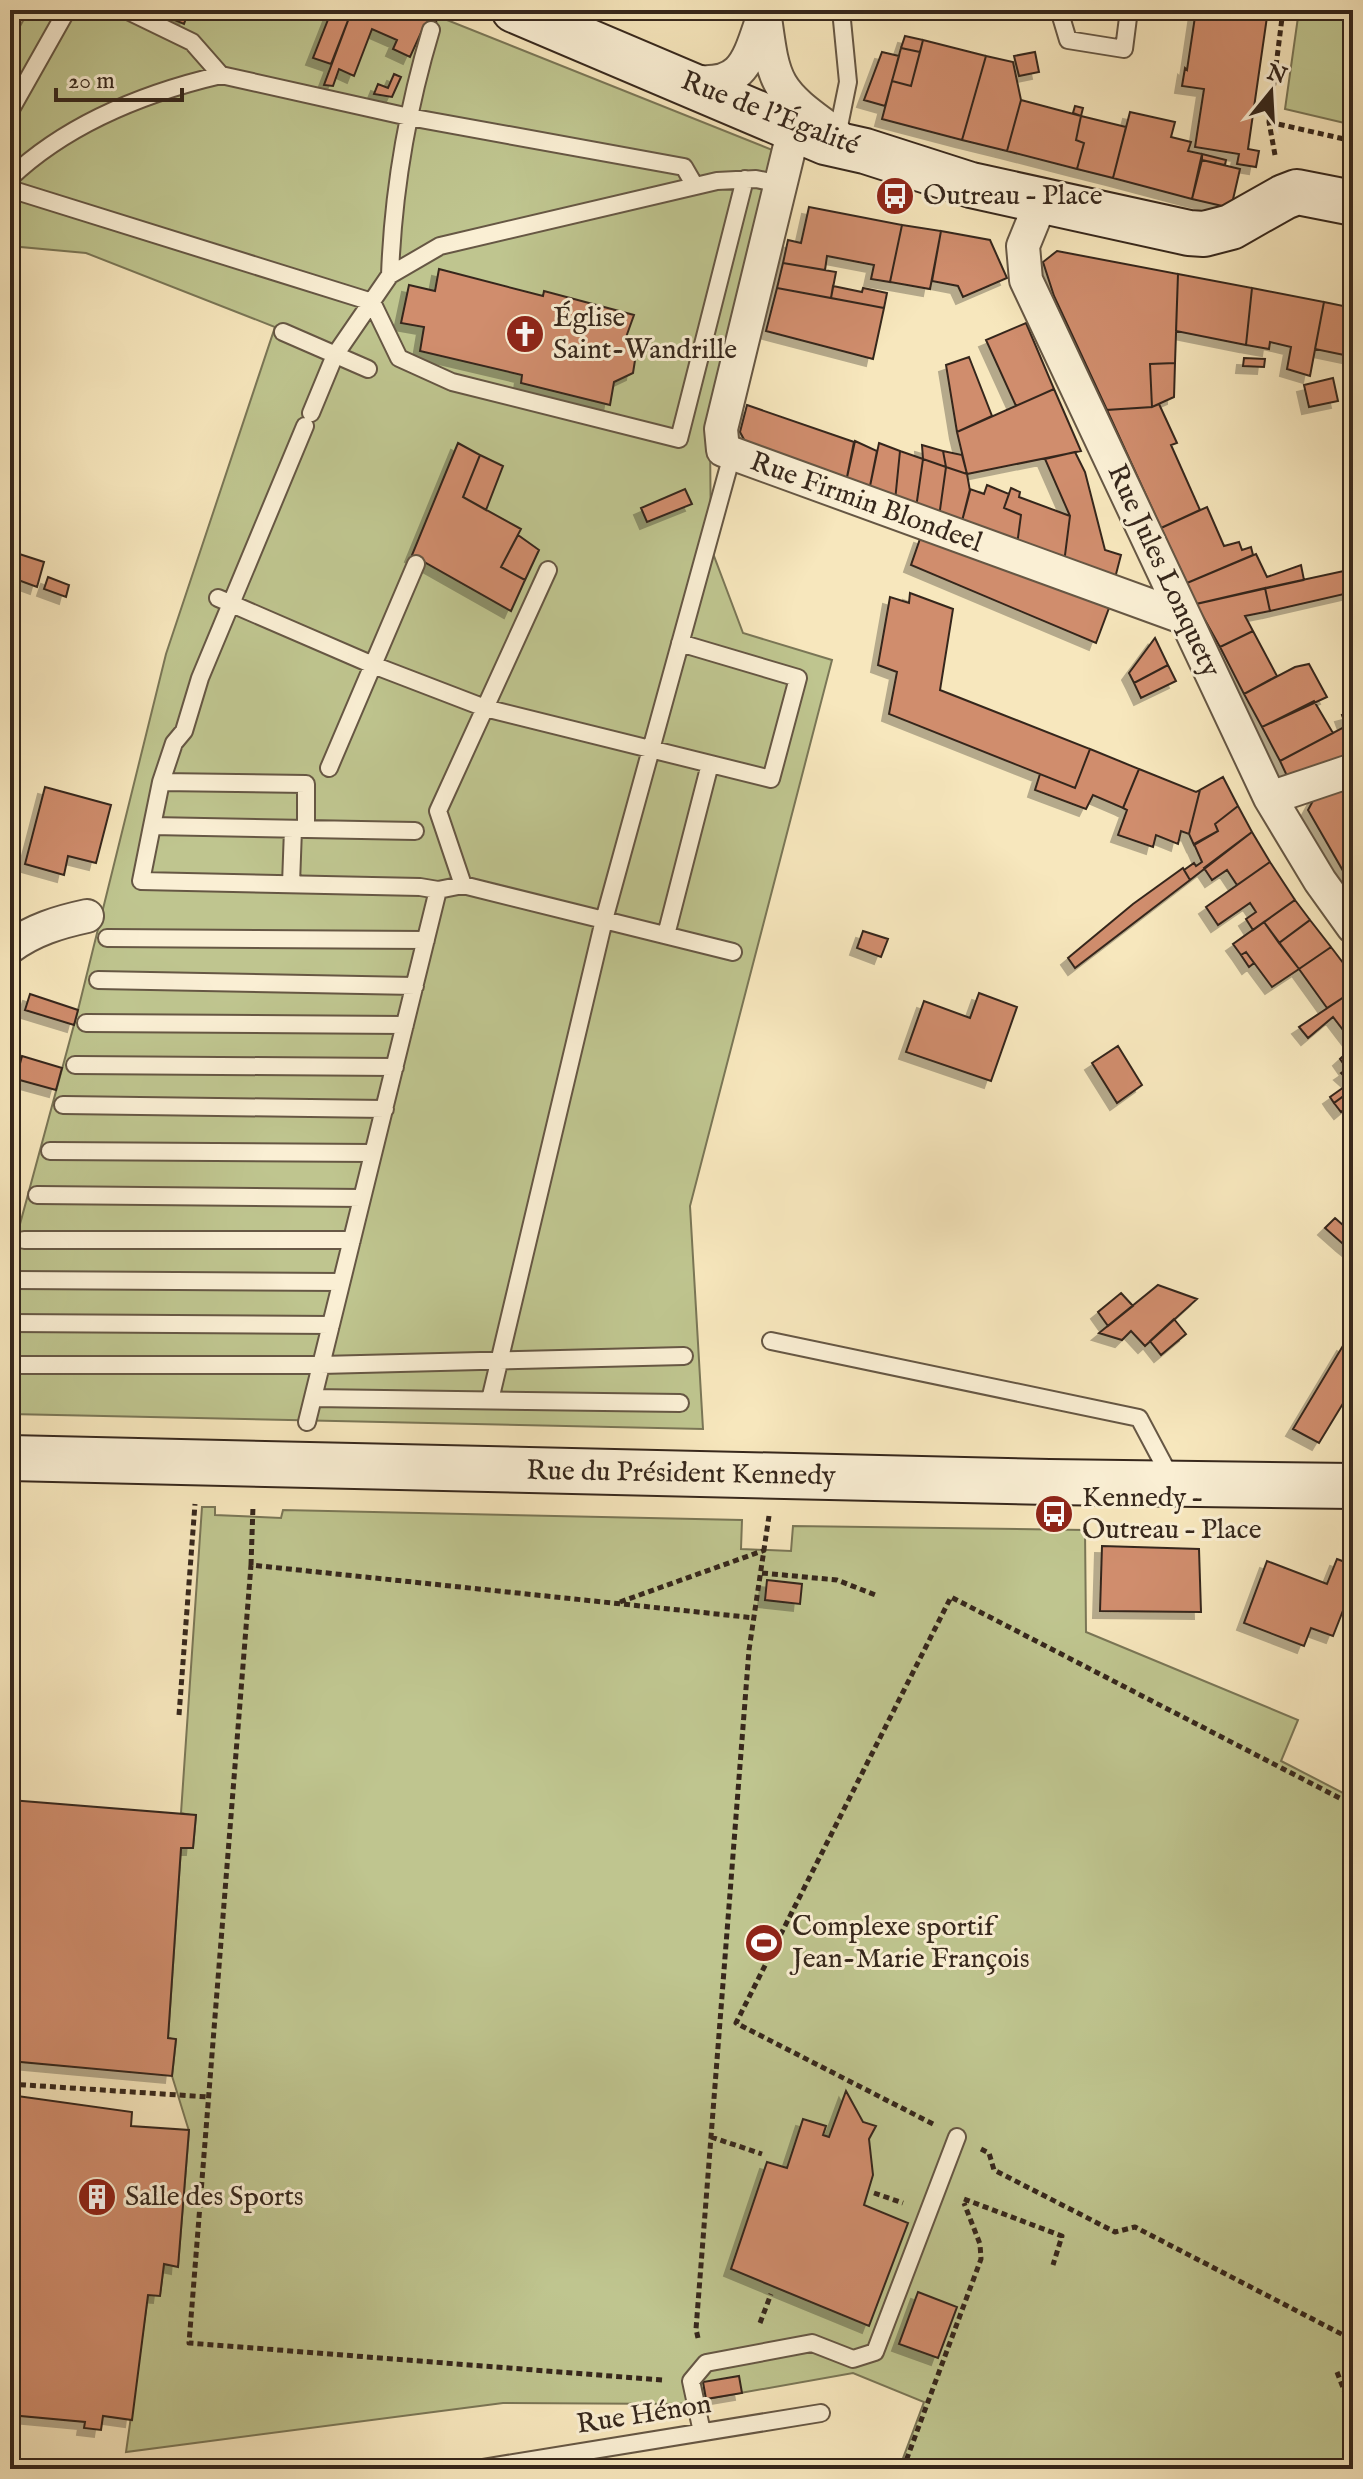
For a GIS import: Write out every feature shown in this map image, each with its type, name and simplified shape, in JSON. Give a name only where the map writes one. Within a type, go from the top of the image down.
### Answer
[{"type":"main road","name":"Rue de l'Égalité","points":[[514,10],[794,129],[928,173],[1041,202],[1204,234],[1231,227],[1297,192],[1353,203]]},
{"type":"main road","name":"Rue du Président Kennedy","points":[[10,1458],[1175,1485],[1353,1486]]},
{"type":"street","points":[[682,80],[718,84],[732,77],[750,52],[764,11]]},
{"type":"street","points":[[764,11],[772,64],[782,88],[807,114],[846,144]]},
{"type":"street","name":"Rue Firmin Blondeel","points":[[794,129],[721,429],[723,450],[1185,618]]},
{"type":"street","name":"Rue Jules Lonquety","points":[[1041,202],[1023,246],[1026,280],[1270,798],[1320,881],[1353,927]]},
{"type":"street","points":[[1270,798],[1353,770]]},
{"type":"street","points":[[10,947],[53,924],[97,927]]},
{"type":"lane","points":[[10,111],[67,10]]},
{"type":"lane","points":[[126,10],[192,42],[221,75]]},
{"type":"lane","points":[[841,10],[848,82],[846,144]]},
{"type":"lane","points":[[1059,10],[1068,40],[1124,49],[1129,10]]},
{"type":"lane","points":[[390,275],[392,218],[418,73],[431,30]]},
{"type":"lane","points":[[10,178],[32,157],[81,126],[180,84],[221,75],[409,117],[684,167],[695,186]]},
{"type":"lane","points":[[10,189],[372,302],[399,358],[452,382],[679,439],[745,179]]},
{"type":"lane","points":[[733,952],[463,885],[438,890],[420,887],[141,881],[161,782],[174,743],[184,731],[224,601],[335,355],[390,275],[440,246],[695,186],[745,179],[780,184]]},
{"type":"lane","points":[[283,332],[368,369]]},
{"type":"lane","points":[[490,1400],[604,920],[732,455]]},
{"type":"lane","points":[[329,768],[416,564]]},
{"type":"lane","points":[[463,885],[438,811],[548,570]]},
{"type":"lane","points":[[224,601],[373,665],[485,708],[771,779],[798,678],[680,643]]},
{"type":"lane","points":[[666,935],[710,764]]},
{"type":"lane","points":[[161,782],[306,784],[291,884]]},
{"type":"lane","points":[[152,826],[415,831]]},
{"type":"lane","points":[[307,1422],[438,890]]},
{"type":"lane","points":[[97,927],[426,940]]},
{"type":"lane","points":[[98,980],[415,986]]},
{"type":"lane","points":[[86,1023],[405,1025]]},
{"type":"lane","points":[[75,1065],[395,1067]]},
{"type":"lane","points":[[63,1105],[385,1109]]},
{"type":"lane","points":[[50,1151],[373,1153]]},
{"type":"lane","points":[[37,1195],[362,1198]]},
{"type":"lane","points":[[24,1240],[352,1240]]},
{"type":"lane","points":[[15,1280],[341,1282]]},
{"type":"lane","points":[[10,1323],[331,1325]]},
{"type":"lane","points":[[771,1341],[1139,1418],[1175,1485]]},
{"type":"lane","points":[[10,1365],[321,1365],[684,1356]]},
{"type":"lane","points":[[313,1398],[680,1403]]},
{"type":"lane","points":[[702,2432],[691,2381],[706,2363],[812,2343],[853,2359],[875,2352],[957,2137]]},
{"type":"lane","name":"Rue Hénon","points":[[476,2469],[821,2413]]},
{"type":"path","points":[[1284,197],[1269,122],[1283,11],[1292,10]]},
{"type":"path","points":[[1269,122],[1353,141]]},
{"type":"path","points":[[706,2363],[696,2329],[749,1650],[773,1476]]},
{"type":"path","points":[[179,1715],[196,1494]]},
{"type":"path","points":[[254,1496],[189,2343],[691,2381]]},
{"type":"path","points":[[617,1603],[765,1550]]},
{"type":"path","points":[[251,1565],[755,1618]]},
{"type":"path","points":[[762,1573],[837,1580],[878,1596]]},
{"type":"path","points":[[1353,1805],[951,1597],[736,2023],[989,2153],[994,2170],[1021,2184],[1115,2232],[1135,2227],[1353,2340]]},
{"type":"path","points":[[10,2084],[209,2097]]},
{"type":"path","points":[[711,2137],[762,2154]]},
{"type":"path","points":[[874,2193],[911,2206],[934,2203]]},
{"type":"path","points":[[903,2469],[981,2259],[980,2244],[962,2198],[1062,2236],[1053,2265]]},
{"type":"path","points":[[1337,2372],[1353,2414]]},
{"type":"green space","points":[[29,10],[422,10],[780,153],[710,436],[711,548],[743,633],[832,660],[690,1206],[703,1429],[10,1414],[10,1261],[78,1010],[166,654],[275,327],[86,253],[10,246],[10,44]]},
{"type":"green space","points":[[1299,10],[1353,10],[1353,125],[1285,109]]},
{"type":"green space","name":"Complexe sportif Jean-Marie François","points":[[202,1507],[215,1507],[215,1515],[281,1518],[283,1510],[742,1520],[741,1549],[791,1551],[793,1526],[1085,1530],[1086,1632],[1298,1720],[1281,1761],[1353,1798],[1353,2469],[899,2469],[924,2402],[853,2373],[679,2404],[503,2403],[126,2452],[148,2295],[160,2295],[164,2264],[178,2266],[189,2131],[172,2076],[176,2040],[168,2038],[181,1848],[193,1848],[196,1816],[181,1813]]},
{"type":"building","points":[[151,10],[189,10],[184,24]]},
{"type":"building","points":[[324,10],[352,10],[331,64],[313,58],[331,12]]},
{"type":"building","points":[[352,10],[422,10],[437,16],[436,23],[424,26],[410,57],[393,49],[397,40],[372,29],[354,76],[339,69],[333,86],[324,85]]},
{"type":"building","points":[[1196,10],[1268,10],[1248,149],[1259,151],[1256,167],[1237,164],[1239,154],[1195,147],[1204,89],[1182,86]]},
{"type":"building","points":[[905,36],[923,40],[920,52],[901,48]]},
{"type":"building","points":[[923,40],[986,56],[962,140],[882,119],[892,81],[911,86]]},
{"type":"building","points":[[901,48],[920,52],[911,86],[892,81]]},
{"type":"building","points":[[882,52],[899,56],[885,106],[864,100]]},
{"type":"building","points":[[1035,52],[1039,72],[1019,76],[1014,56]]},
{"type":"building","points":[[986,56],[1013,62],[1021,100],[1007,151],[962,140]]},
{"type":"building","points":[[394,74],[401,77],[392,97],[374,94],[378,84],[388,88]]},
{"type":"building","points":[[1021,100],[1081,116],[1076,140],[1084,143],[1077,169],[1007,151]]},
{"type":"building","points":[[1075,106],[1083,108],[1081,116],[1073,113]]},
{"type":"building","points":[[1130,112],[1175,122],[1171,137],[1191,142],[1188,151],[1202,154],[1192,199],[1113,178]]},
{"type":"building","points":[[1081,116],[1126,127],[1113,178],[1077,169],[1084,143],[1076,140]]},
{"type":"building","points":[[1202,154],[1226,160],[1225,165],[1202,160]]},
{"type":"building","points":[[1202,160],[1240,169],[1231,208],[1192,199]]},
{"type":"building","points":[[809,207],[902,225],[890,282],[871,279],[874,265],[827,256],[825,270],[783,263],[788,240],[801,243]]},
{"type":"building","points":[[902,225],[941,231],[930,289],[890,282]]},
{"type":"building","points":[[941,231],[990,240],[1007,278],[963,297],[958,286],[932,281]]},
{"type":"building","points":[[1057,251],[1178,274],[1175,363],[1150,364],[1152,407],[1107,410],[1054,296],[1043,262]]},
{"type":"building","points":[[783,263],[836,272],[831,298],[777,288]]},
{"type":"building","name":"Église Saint-Wandrille","points":[[439,269],[543,296],[544,291],[634,315],[625,340],[636,354],[633,373],[614,382],[610,405],[521,383],[522,375],[420,351],[424,327],[401,323],[409,285],[435,291]]},
{"type":"building","points":[[1178,274],[1252,288],[1246,345],[1176,331]]},
{"type":"building","points":[[833,286],[887,293],[884,308],[831,298]]},
{"type":"building","points":[[777,288],[884,308],[873,359],[766,331]]},
{"type":"building","points":[[1252,288],[1324,302],[1310,376],[1287,369],[1291,347],[1270,342],[1269,349],[1246,345]]},
{"type":"building","points":[[1324,302],[1353,308],[1349,356],[1315,349]]},
{"type":"building","points":[[1026,323],[1054,389],[1016,406],[986,340]]},
{"type":"building","points":[[969,357],[992,416],[957,432],[946,365]]},
{"type":"building","points":[[1244,358],[1265,359],[1264,367],[1243,366]]},
{"type":"building","points":[[1175,363],[1174,397],[1152,407],[1150,364]]},
{"type":"building","points":[[1333,378],[1338,401],[1309,407],[1304,385]]},
{"type":"building","points":[[1054,389],[1081,451],[967,474],[957,432]]},
{"type":"building","points":[[1159,404],[1177,443],[1171,445],[1200,510],[1161,528],[1107,410]]},
{"type":"building","points":[[747,405],[854,442],[846,482],[747,445],[740,432]]},
{"type":"building","points":[[855,441],[877,451],[869,491],[846,482]]},
{"type":"building","points":[[458,443],[480,455],[463,497],[521,529],[501,567],[525,580],[511,611],[412,555]]},
{"type":"building","points":[[879,443],[900,451],[895,501],[869,491]]},
{"type":"building","points":[[922,445],[943,451],[946,467],[923,459]]},
{"type":"building","points":[[900,451],[923,459],[916,508],[895,501]]},
{"type":"building","points":[[943,451],[962,455],[967,474],[946,467]]},
{"type":"building","points":[[1075,452],[1085,472],[1105,550],[1121,555],[1115,578],[1064,563],[1070,516],[1045,459]]},
{"type":"building","points":[[480,455],[503,466],[486,510],[463,497]]},
{"type":"building","points":[[923,459],[946,467],[939,517],[916,508]]},
{"type":"building","points":[[946,467],[967,474],[970,491],[961,525],[939,517]]},
{"type":"building","points":[[987,485],[1009,494],[1004,508],[1021,515],[1017,545],[961,525],[970,489],[984,494]]},
{"type":"building","points":[[1011,488],[1020,492],[1019,497],[1070,516],[1064,563],[1017,545],[1021,515],[1004,508]]},
{"type":"building","points":[[685,489],[692,504],[647,522],[641,508]]},
{"type":"building","points":[[1207,507],[1224,546],[1239,542],[1242,550],[1251,547],[1253,555],[1187,583],[1161,528]]},
{"type":"building","points":[[518,535],[539,550],[525,580],[501,567]]},
{"type":"building","points":[[921,536],[1027,574],[1109,608],[1096,643],[911,565]]},
{"type":"building","points":[[10,551],[44,562],[37,587],[10,577]]},
{"type":"building","points":[[1256,554],[1267,577],[1301,565],[1304,580],[1196,604],[1187,583]]},
{"type":"building","points":[[1353,569],[1353,592],[1270,611],[1265,588]]},
{"type":"building","points":[[48,577],[69,585],[66,597],[44,589]]},
{"type":"building","points":[[1265,588],[1270,611],[1245,616],[1253,631],[1220,647],[1196,604]]},
{"type":"building","points":[[910,593],[953,609],[940,690],[1090,749],[1075,788],[889,714],[897,672],[878,665],[890,597],[909,603]]},
{"type":"building","points":[[1253,631],[1277,676],[1244,694],[1220,647]]},
{"type":"building","points":[[1155,638],[1168,665],[1134,683],[1129,673]]},
{"type":"building","points":[[1309,664],[1327,697],[1262,727],[1244,694],[1295,667]]},
{"type":"building","points":[[1168,665],[1176,681],[1141,698],[1134,683]]},
{"type":"building","points":[[1314,701],[1333,733],[1280,761],[1262,727]]},
{"type":"building","points":[[1353,712],[1353,724],[1346,726],[1342,715]]},
{"type":"building","points":[[1346,726],[1353,738],[1353,761],[1288,778],[1280,761]]},
{"type":"building","points":[[1090,749],[1139,769],[1123,808],[1093,795],[1086,809],[1035,790],[1040,774],[1075,788]]},
{"type":"building","points":[[1139,769],[1196,792],[1200,790],[1189,834],[1181,831],[1178,844],[1156,835],[1153,847],[1118,835],[1127,810],[1123,808]]},
{"type":"building","points":[[1223,777],[1238,806],[1215,824],[1218,831],[1194,845],[1189,834],[1200,790]]},
{"type":"building","points":[[1351,784],[1353,874],[1346,876],[1308,810],[1315,797]]},
{"type":"building","points":[[45,787],[111,805],[96,863],[68,856],[64,875],[25,864]]},
{"type":"building","points":[[1238,806],[1252,832],[1190,880],[1184,870],[1202,862],[1194,844],[1218,831],[1215,824]]},
{"type":"building","points":[[1252,832],[1270,862],[1237,885],[1227,870],[1212,880],[1204,868]]},
{"type":"building","points":[[1270,862],[1295,900],[1253,930],[1246,919],[1256,912],[1250,903],[1218,925],[1206,907]]},
{"type":"building","points":[[1183,868],[1190,880],[1075,968],[1068,958],[1133,904]]},
{"type":"building","points":[[1295,900],[1310,920],[1279,943],[1264,922]]},
{"type":"building","points":[[1310,920],[1331,947],[1299,969],[1279,943]]},
{"type":"building","points":[[1264,922],[1299,969],[1272,987],[1246,952],[1241,955],[1233,944]]},
{"type":"building","points":[[863,931],[888,939],[881,957],[857,948]]},
{"type":"building","points":[[1331,947],[1353,976],[1353,991],[1327,1008],[1299,969]]},
{"type":"building","points":[[1246,952],[1254,963],[1249,967],[1241,955]]},
{"type":"building","points":[[1353,991],[1353,1043],[1333,1017],[1308,1038],[1299,1027]]},
{"type":"building","points":[[979,993],[1017,1007],[991,1081],[906,1052],[924,1001],[970,1018]]},
{"type":"building","points":[[30,994],[78,1010],[74,1025],[25,1010]]},
{"type":"building","points":[[1118,1046],[1142,1085],[1117,1103],[1092,1063]]},
{"type":"building","points":[[1353,1047],[1353,1089],[1334,1103],[1330,1097],[1351,1082],[1341,1073],[1347,1069],[1340,1059]]},
{"type":"building","points":[[22,1056],[62,1068],[56,1090],[16,1079]]},
{"type":"building","points":[[1353,1089],[1353,1102],[1341,1112],[1334,1103]]},
{"type":"building","points":[[1335,1218],[1353,1234],[1343,1244],[1325,1228]]},
{"type":"building","points":[[1353,1235],[1353,1252],[1343,1244]]},
{"type":"building","points":[[1158,1285],[1197,1299],[1145,1346],[1131,1331],[1122,1340],[1099,1333]]},
{"type":"building","points":[[1121,1293],[1133,1306],[1108,1326],[1098,1312]]},
{"type":"building","points":[[1174,1319],[1186,1334],[1161,1355],[1150,1341]]},
{"type":"building","points":[[1344,1344],[1353,1349],[1353,1387],[1319,1443],[1293,1429]]},
{"type":"building","points":[[1102,1546],[1199,1549],[1201,1612],[1100,1611]]},
{"type":"building","points":[[1337,1559],[1353,1565],[1353,1585],[1333,1636],[1311,1628],[1304,1646],[1244,1623],[1267,1561],[1327,1584]]},
{"type":"building","points":[[767,1580],[802,1584],[800,1604],[765,1600]]},
{"type":"building","points":[[10,1800],[196,1815],[193,1848],[181,1848],[168,2038],[176,2039],[172,2076],[10,2061]]},
{"type":"building","points":[[846,2091],[863,2122],[876,2126],[869,2139],[873,2175],[864,2205],[908,2223],[869,2326],[731,2269],[767,2162],[787,2168],[803,2119],[826,2126],[823,2135],[829,2137]]},
{"type":"building","name":"Salle des Sports","points":[[10,2095],[132,2112],[131,2126],[189,2130],[178,2267],[164,2264],[160,2296],[148,2295],[132,2420],[103,2416],[101,2430],[84,2428],[85,2422],[10,2415]]},
{"type":"building","points":[[918,2292],[957,2307],[938,2358],[899,2344]]},
{"type":"building","points":[[739,2376],[742,2393],[706,2399],[703,2382]]},
{"type":"place","name":"Outreau – Place","points":[[895,196]]},
{"type":"place","name":"Église Saint-Wandrille","points":[[525,334]]},
{"type":"place","name":"Kennedy – Outreau – Place","points":[[1054,1514]]},
{"type":"place","name":"Complexe sportif Jean-Marie François","points":[[764,1943]]},
{"type":"place","name":"Salle des Sports","points":[[97,2197]]}]
